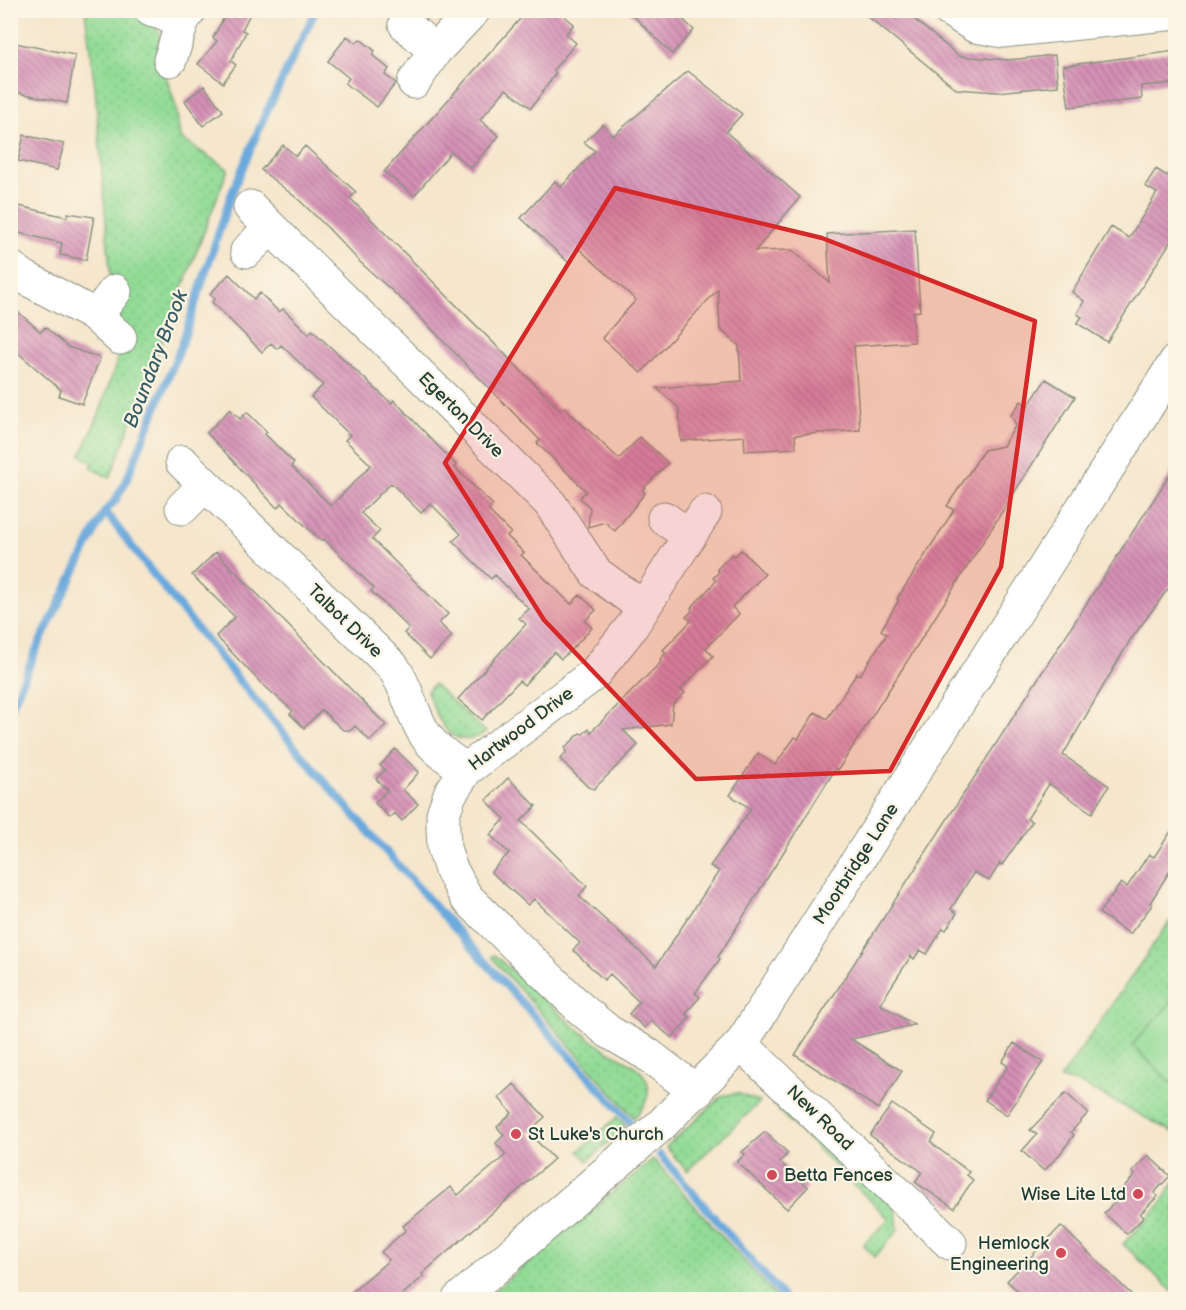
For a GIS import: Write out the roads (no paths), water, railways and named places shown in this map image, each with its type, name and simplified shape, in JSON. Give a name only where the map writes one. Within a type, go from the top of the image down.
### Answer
[{"type":"street","points":[[151,10],[186,15],[170,60]]},
{"type":"street","points":[[414,82],[435,51],[474,10]]},
{"type":"street","points":[[949,10],[975,26],[1003,31],[1176,13]]},
{"type":"street","points":[[405,24],[435,51]]},
{"type":"street","name":"Egerton Drive","points":[[247,251],[260,217],[549,502],[596,573],[643,607]]},
{"type":"street","points":[[10,267],[24,277],[105,303],[120,338]]},
{"type":"street","name":"Moorbridge Lane","points":[[458,1299],[697,1092],[741,1044],[1176,361]]},
{"type":"street","name":"Talbot Drive","points":[[182,462],[393,668],[406,687],[424,734],[438,749],[466,770]]},
{"type":"street","points":[[182,508],[205,485]]},
{"type":"street","name":"Hartwood Drive","points":[[686,522],[643,607],[614,652],[594,674],[466,770],[450,794],[443,814],[443,828],[444,848],[450,867],[466,897],[581,1009],[609,1032],[647,1054],[697,1092]]},
{"type":"street","name":"New Road","points":[[741,1044],[951,1243]]},
{"type":"waterway","name":"Boundary Brook","points":[[10,711],[36,650],[105,511],[115,501],[126,481],[182,344],[231,195],[265,115],[316,10]]},
{"type":"waterway","points":[[105,511],[166,591],[294,746],[629,1121]]},
{"type":"waterway","points":[[660,1155],[786,1300]]},
{"type":"place","name":"St Luke's Church","points":[[516,1134]]},
{"type":"place","name":"Betta Fences","points":[[772,1175]]},
{"type":"place","name":"Wise Lite Ltd","points":[[1138,1194]]},
{"type":"place","name":"Hemlock Engineering","points":[[1061,1253]]}]
